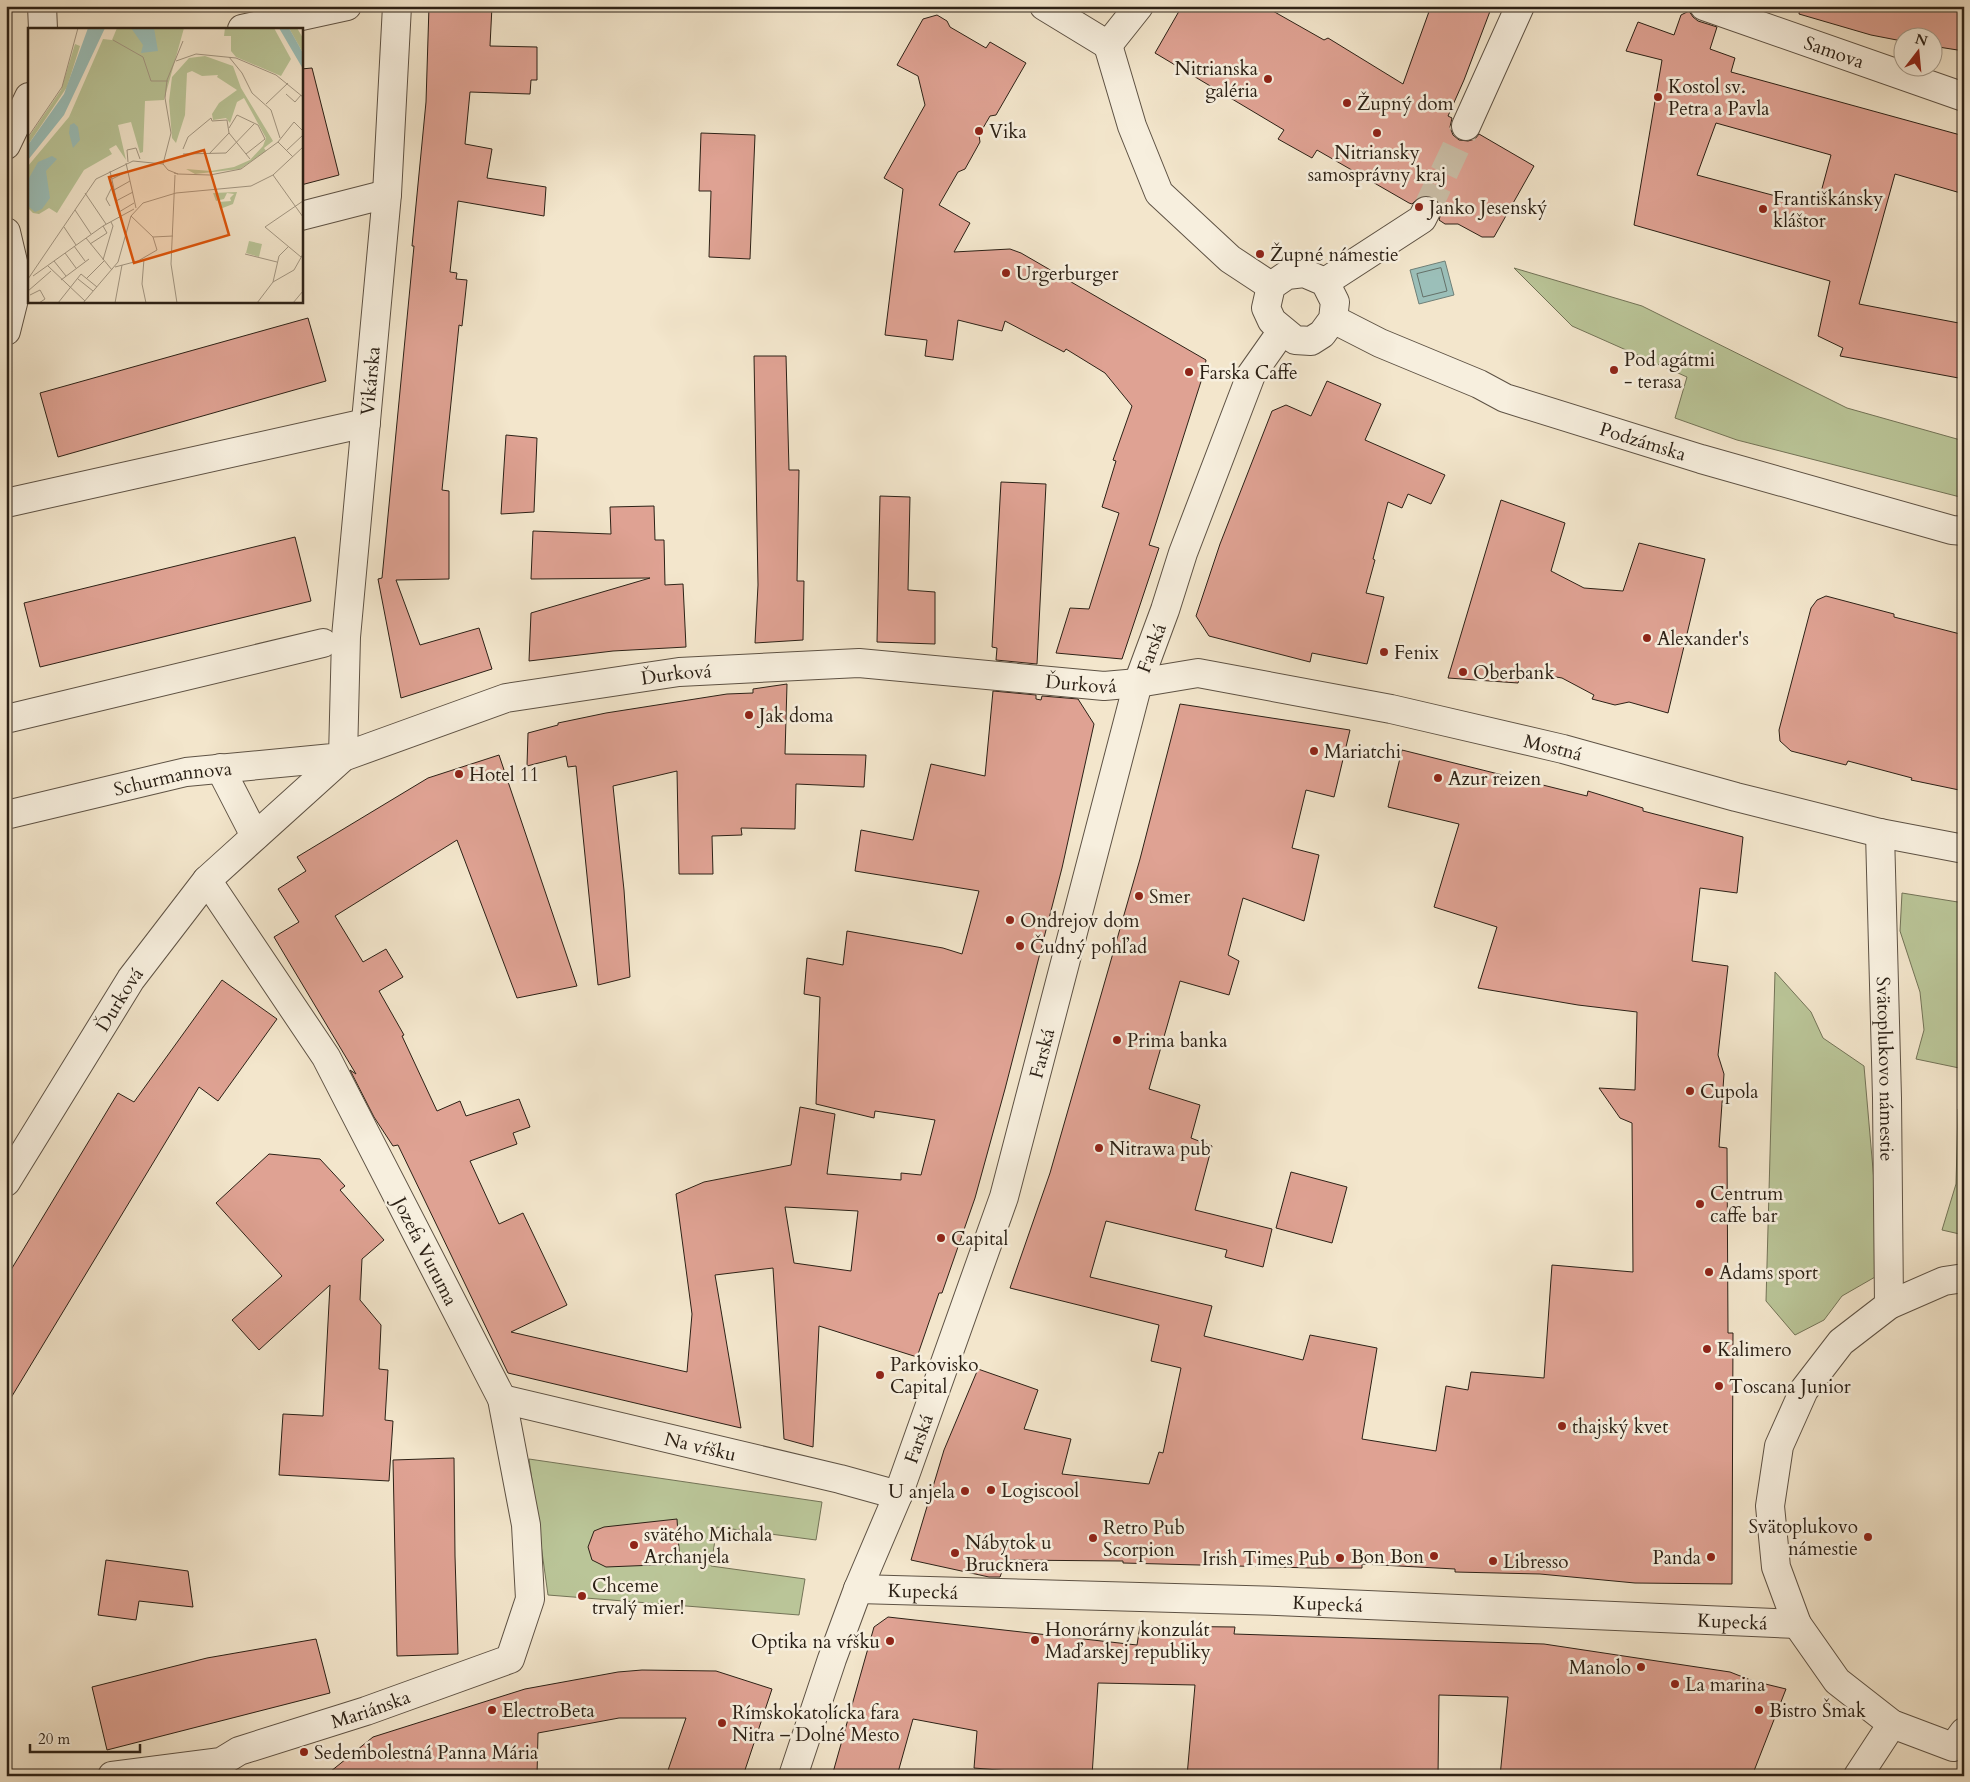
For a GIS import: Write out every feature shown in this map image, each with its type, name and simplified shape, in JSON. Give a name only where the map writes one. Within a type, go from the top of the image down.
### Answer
[{"type":"street","points":[[42,6],[43,28]]},
{"type":"street","points":[[247,28],[346,6]]},
{"type":"street","name":"Vikárska","points":[[343,757],[346,637],[387,194],[397,6]]},
{"type":"street","points":[[1044,6],[1108,45],[1132,126],[1159,193],[1230,259],[1270,286]]},
{"type":"street","points":[[1108,45],[1139,6]]},
{"type":"street","points":[[1466,126],[1520,6]]},
{"type":"street","name":"Samova","points":[[1704,6],[1964,97]]},
{"type":"street","points":[[6,145],[28,99]]},
{"type":"street","points":[[302,216],[387,194]]},
{"type":"street","points":[[1325,282],[1422,219],[1426,211]]},
{"type":"street","points":[[6,232],[24,282],[6,331]]},
{"type":"street","points":[[1304,273],[1325,282],[1335,302],[1333,319],[1322,334],[1311,341],[1295,340],[1272,321],[1266,308],[1270,286],[1287,275],[1304,273]]},
{"type":"street","name":"Podzámska","points":[[1333,319],[1380,343],[1479,384],[1505,398],[1701,459],[1952,530],[1964,531]]},
{"type":"street","name":"Farská","points":[[792,1776],[832,1659],[858,1589],[898,1494],[1004,1197],[1138,683],[1165,610],[1183,553],[1251,375],[1282,331]]},
{"type":"street","points":[[6,504],[366,423]]},
{"type":"street","points":[[6,719],[323,643]]},
{"type":"street","name":"Ďurková","points":[[6,1182],[131,979],[208,880],[343,757],[506,698],[679,672],[859,663],[1104,686],[1138,683]]},
{"type":"street","name":"Mostná","points":[[1138,683],[1198,673],[1391,709],[1562,749],[1880,833],[1964,849]]},
{"type":"street","name":"Schurmannova","points":[[6,815],[186,772],[343,757]]},
{"type":"street","points":[[220,768],[255,836]]},
{"type":"street","name":"Svätoplukovo námestie","points":[[1880,833],[1888,1098],[1889,1305]]},
{"type":"street","name":"Jozefa Vuruma","points":[[208,880],[326,1057],[502,1400],[526,1525],[530,1600],[510,1659]]},
{"type":"street","points":[[1964,1278],[1944,1281],[1889,1305],[1841,1342],[1804,1390],[1779,1446],[1770,1506],[1776,1567],[1797,1624],[1837,1681],[1892,1724],[1952,1747],[1964,1732]]},
{"type":"street","name":"Na vŕšku","points":[[502,1400],[898,1494]]},
{"type":"street","name":"Kupecká","points":[[858,1589],[1277,1601],[1797,1624]]},
{"type":"street","name":"Mariánska","points":[[112,1776],[220,1769],[239,1751],[366,1711],[510,1659]]},
{"type":"street","points":[[1858,1776],[1892,1724]]},
{"type":"green space","points":[[1514,268],[1642,306],[1847,408],[1964,441],[1964,498],[1737,440],[1675,418],[1687,377],[1572,326]]},
{"type":"green space","points":[[1902,893],[1964,903],[1964,1069],[1916,1059],[1924,1030],[1920,992],[1900,931]]},
{"type":"green space","points":[[1775,972],[1811,1012],[1823,1038],[1864,1066],[1882,1273],[1842,1296],[1824,1320],[1795,1335],[1766,1301]]},
{"type":"green space","points":[[1964,1106],[1964,1235],[1942,1230],[1956,1184],[1958,1109]]},
{"type":"green space","points":[[529,1459],[822,1502],[816,1540],[717,1527],[711,1566],[805,1579],[799,1615],[548,1595]]},
{"type":"water","points":[[1445,261],[1454,295],[1419,304],[1410,270]]},
{"type":"building","points":[[429,6],[492,6],[490,46],[537,47],[537,80],[531,80],[530,94],[470,92],[465,144],[492,149],[487,178],[546,187],[544,216],[458,201],[450,272],[457,273],[456,279],[467,280],[462,326],[459,325],[442,490],[449,491],[449,579],[396,580],[420,645],[479,628],[492,669],[401,698],[378,579],[382,578],[414,246],[412,246],[426,102]]},
{"type":"building","name":"Župný dom","points":[[1182,6],[1264,6],[1324,40],[1328,38],[1403,84],[1431,6],[1492,6],[1448,116],[1452,118],[1450,127],[1453,135],[1459,140],[1468,141],[1475,139],[1479,134],[1534,166],[1494,237],[1482,237],[1458,224],[1445,224],[1439,220],[1442,210],[1439,202],[1433,197],[1425,196],[1418,198],[1412,204],[1317,150],[1312,158],[1278,139],[1284,130],[1155,53]]},
{"type":"building","points":[[1800,6],[1964,6],[1964,51],[1942,48],[1942,28],[1892,28],[1892,39],[1871,35],[1799,14]]},
{"type":"building","name":"Františkánsky kláštor","points":[[1689,11],[1698,21],[1717,27],[1710,49],[1735,58],[1731,72],[1964,136],[1964,194],[1895,174],[1859,304],[1964,324],[1964,379],[1840,356],[1843,348],[1818,336],[1830,281],[1634,225],[1662,60],[1626,51],[1638,22],[1674,35],[1681,15]],"holes":[[[1716,123],[1831,155],[1817,207],[1697,175]]]},
{"type":"building","points":[[937,15],[947,21],[950,27],[986,48],[990,42],[1026,63],[996,115],[990,116],[979,135],[980,142],[965,169],[958,172],[939,205],[970,223],[954,252],[1010,249],[1021,253],[1206,360],[1204,372],[1149,545],[1159,548],[1122,659],[1056,653],[1070,608],[1089,609],[1119,513],[1102,507],[1116,461],[1113,460],[1132,406],[1105,373],[1066,349],[1064,352],[1005,321],[1002,331],[958,320],[953,360],[925,356],[927,340],[885,335],[903,189],[884,178],[925,105],[918,76],[897,65],[923,19]]},
{"type":"building","points":[[312,68],[339,175],[302,185],[302,69]]},
{"type":"building","points":[[701,133],[755,135],[750,259],[709,257],[711,191],[699,191]]},
{"type":"building","points":[[308,318],[326,381],[58,457],[40,393]]},
{"type":"building","points":[[754,356],[786,356],[789,470],[799,470],[797,581],[804,581],[803,640],[755,643],[758,585]]},
{"type":"building","points":[[1327,381],[1381,404],[1365,440],[1445,475],[1431,504],[1408,494],[1402,508],[1388,502],[1366,593],[1384,597],[1367,664],[1312,653],[1310,662],[1209,636],[1196,616],[1220,544],[1272,411],[1286,405],[1311,416]]},
{"type":"building","points":[[506,435],[537,438],[534,512],[501,514]]},
{"type":"building","points":[[1001,482],[1046,484],[1037,664],[996,660],[997,648],[992,647]]},
{"type":"building","points":[[880,496],[910,497],[908,590],[935,592],[935,644],[877,642]]},
{"type":"building","points":[[1501,500],[1565,523],[1551,571],[1584,588],[1623,591],[1639,543],[1705,559],[1668,713],[1629,702],[1615,705],[1592,699],[1594,695],[1562,678],[1522,671],[1518,683],[1448,678]]},
{"type":"building","points":[[654,506],[655,540],[664,540],[665,585],[683,584],[686,647],[613,651],[529,661],[531,613],[650,578],[531,579],[533,531],[611,534],[610,507]]},
{"type":"building","points":[[295,537],[311,601],[40,667],[24,603]]},
{"type":"building","points":[[1826,596],[1894,614],[1894,617],[1964,635],[1964,791],[1911,780],[1912,778],[1848,761],[1846,765],[1791,751],[1780,741],[1779,730],[1811,608],[1817,600]]},
{"type":"building","points":[[787,684],[785,754],[866,755],[864,787],[796,784],[795,829],[741,828],[742,835],[712,836],[713,874],[679,874],[677,771],[613,786],[624,890],[630,977],[598,985],[576,766],[568,767],[566,756],[527,766],[528,733],[558,725],[558,723],[606,713],[727,694],[753,693],[753,689]]},
{"type":"building","points":[[993,691],[1036,695],[1036,699],[1041,700],[1042,696],[1078,699],[1094,724],[1062,868],[975,1198],[942,1293],[939,1293],[917,1357],[819,1326],[813,1447],[784,1439],[773,1268],[715,1275],[741,1428],[508,1373],[398,1145],[393,1146],[374,1117],[350,1070],[356,1074],[274,937],[299,922],[278,889],[306,871],[297,857],[428,778],[499,755],[577,986],[517,998],[457,840],[335,916],[363,962],[386,949],[403,977],[379,991],[404,1035],[402,1036],[437,1111],[460,1101],[466,1116],[519,1099],[530,1127],[513,1133],[517,1144],[470,1161],[499,1224],[523,1213],[567,1305],[511,1332],[687,1372],[692,1314],[676,1194],[704,1182],[791,1165],[800,1107],[835,1114],[827,1174],[901,1180],[901,1173],[921,1175],[935,1120],[875,1111],[874,1118],[816,1104],[820,997],[804,994],[807,958],[843,965],[847,931],[943,948],[962,954],[979,891],[855,871],[861,830],[913,840],[931,764],[985,776]],"holes":[[[785,1207],[858,1211],[851,1271],[794,1263]]]},
{"type":"building","points":[[1180,704],[1350,730],[1334,797],[1306,790],[1292,848],[1319,855],[1304,921],[1243,898],[1228,955],[1239,961],[1229,995],[1180,981],[1149,1089],[1200,1105],[1191,1138],[1212,1146],[1195,1210],[1272,1229],[1263,1267],[1225,1257],[1227,1250],[1106,1221],[1090,1277],[1212,1306],[1204,1336],[1303,1360],[1310,1335],[1377,1348],[1362,1439],[1436,1451],[1446,1386],[1468,1390],[1471,1372],[1544,1378],[1552,1265],[1633,1272],[1632,1123],[1620,1118],[1599,1088],[1635,1090],[1637,1012],[1578,1005],[1478,988],[1497,927],[1434,907],[1459,824],[1388,807],[1402,750],[1587,796],[1588,791],[1643,808],[1643,811],[1743,837],[1737,893],[1700,888],[1692,961],[1728,966],[1718,1055],[1724,1074],[1719,1147],[1727,1148],[1728,1333],[1733,1333],[1732,1584],[1635,1583],[1540,1574],[1455,1572],[1455,1569],[1362,1564],[1362,1568],[1312,1568],[1123,1563],[1123,1561],[1006,1560],[1000,1577],[989,1577],[911,1560],[944,1450],[978,1369],[1038,1390],[1024,1429],[1071,1439],[1062,1474],[1149,1484],[1159,1452],[1163,1453],[1181,1368],[1151,1361],[1159,1325],[1010,1288],[1050,1173],[1140,859]]},
{"type":"building","points":[[222,980],[277,1019],[218,1101],[199,1087],[6,1406],[6,1278],[118,1093],[134,1102]]},
{"type":"building","points":[[269,1154],[320,1159],[345,1186],[340,1190],[384,1240],[362,1259],[360,1300],[381,1325],[379,1369],[388,1370],[385,1420],[393,1421],[389,1481],[279,1475],[283,1414],[323,1416],[330,1285],[259,1350],[232,1320],[282,1276],[216,1203]]},
{"type":"building","points":[[1291,1172],[1347,1187],[1332,1243],[1276,1228]]},
{"type":"building","points":[[454,1458],[458,1654],[397,1656],[393,1460]]},
{"type":"building","name":"svätého Michala Archanjela","points":[[677,1519],[680,1564],[606,1567],[592,1560],[588,1547],[594,1531],[604,1527]]},
{"type":"building","points":[[106,1560],[188,1571],[193,1607],[139,1601],[136,1620],[98,1615]]},
{"type":"building","points":[[888,1617],[1137,1645],[1140,1626],[1235,1627],[1234,1634],[1544,1644],[1730,1672],[1753,1681],[1786,1689],[1752,1776],[1500,1776],[1508,1697],[1439,1695],[1438,1776],[1187,1776],[1195,1685],[1098,1683],[1092,1776],[974,1768],[977,1731],[913,1719],[897,1776],[832,1776],[874,1627]]},
{"type":"building","points":[[316,1639],[330,1693],[107,1750],[92,1687],[207,1658]]},
{"type":"building","points":[[642,1670],[716,1671],[772,1689],[743,1776],[666,1776],[686,1718],[619,1718],[538,1733],[537,1776],[325,1776],[373,1737],[525,1689],[618,1672]]},
{"type":"tunnel","points":[[1426,211],[1466,126]]},
{"type":"place","name":"Nitrianska galéria","points":[[1268,79]]},
{"type":"place","name":"Kostol sv. Petra a Pavla","points":[[1658,97]]},
{"type":"place","name":"Župný dom","points":[[1347,103]]},
{"type":"place","name":"Vika","points":[[979,131]]},
{"type":"place","name":"Nitriansky samosprávny kraj","points":[[1377,133]]},
{"type":"place","name":"Janko Jesenský","points":[[1419,207]]},
{"type":"place","name":"Františkánsky kláštor","points":[[1763,209]]},
{"type":"place","name":"Župné námestie","points":[[1260,254]]},
{"type":"place","name":"Urgerburger","points":[[1006,273]]},
{"type":"place","name":"Pod agátmi - terasa","points":[[1614,370]]},
{"type":"place","name":"Farska Caffe","points":[[1189,372]]},
{"type":"place","name":"Alexander's","points":[[1647,638]]},
{"type":"place","name":"Fenix","points":[[1384,652]]},
{"type":"place","name":"Oberbank","points":[[1463,672]]},
{"type":"place","name":"Jak doma","points":[[749,715]]},
{"type":"place","name":"Mariatchi","points":[[1314,751]]},
{"type":"place","name":"Hotel 11","points":[[459,774]]},
{"type":"place","name":"Azur reizen","points":[[1438,778]]},
{"type":"place","name":"Smer","points":[[1139,896]]},
{"type":"place","name":"Ondrejov dom","points":[[1010,920]]},
{"type":"place","name":"Čudný pohľad","points":[[1020,946]]},
{"type":"place","name":"Prima banka","points":[[1117,1040]]},
{"type":"place","name":"Cupola","points":[[1690,1091]]},
{"type":"place","name":"Nitrawa pub","points":[[1099,1148]]},
{"type":"place","name":"Centrum caffe bar","points":[[1700,1204]]},
{"type":"place","name":"Capital","points":[[941,1238]]},
{"type":"place","name":"Adams sport","points":[[1709,1272]]},
{"type":"place","name":"Kalimero","points":[[1707,1349]]},
{"type":"place","name":"Parkovisko Capital","points":[[880,1375]]},
{"type":"place","name":"Toscana Junior","points":[[1719,1386]]},
{"type":"place","name":"thajský kvet","points":[[1562,1426]]},
{"type":"place","name":"Logiscool","points":[[991,1490]]},
{"type":"place","name":"U anjela","points":[[965,1491]]},
{"type":"place","name":"Svätoplukovo námestie","points":[[1868,1537]]},
{"type":"place","name":"Retro Pub Scorpion","points":[[1093,1538]]},
{"type":"place","name":"svätého Michala Archanjela","points":[[634,1545]]},
{"type":"place","name":"Nábytok u Brucknera","points":[[955,1553]]},
{"type":"place","name":"Bon Bon","points":[[1434,1556]]},
{"type":"place","name":"Panda","points":[[1711,1557]]},
{"type":"place","name":"Irish Times Pub","points":[[1340,1558]]},
{"type":"place","name":"Libresso","points":[[1493,1561]]},
{"type":"place","name":"Chceme trvalý mier!","points":[[582,1596]]},
{"type":"place","name":"Honorárny konzulát Maďarskej republiky","points":[[1035,1640]]},
{"type":"place","name":"Optika na vŕšku","points":[[890,1641]]},
{"type":"place","name":"Manolo","points":[[1641,1667]]},
{"type":"place","name":"La marina","points":[[1675,1684]]},
{"type":"place","name":"ElectroBeta","points":[[492,1710]]},
{"type":"place","name":"Bistro Šmak","points":[[1759,1710]]},
{"type":"place","name":"Rímskokatolícka fara Nitra – Dolné Mesto","points":[[722,1723]]},
{"type":"place","name":"Sedembolestná Panna Mária","points":[[304,1752]]}]
